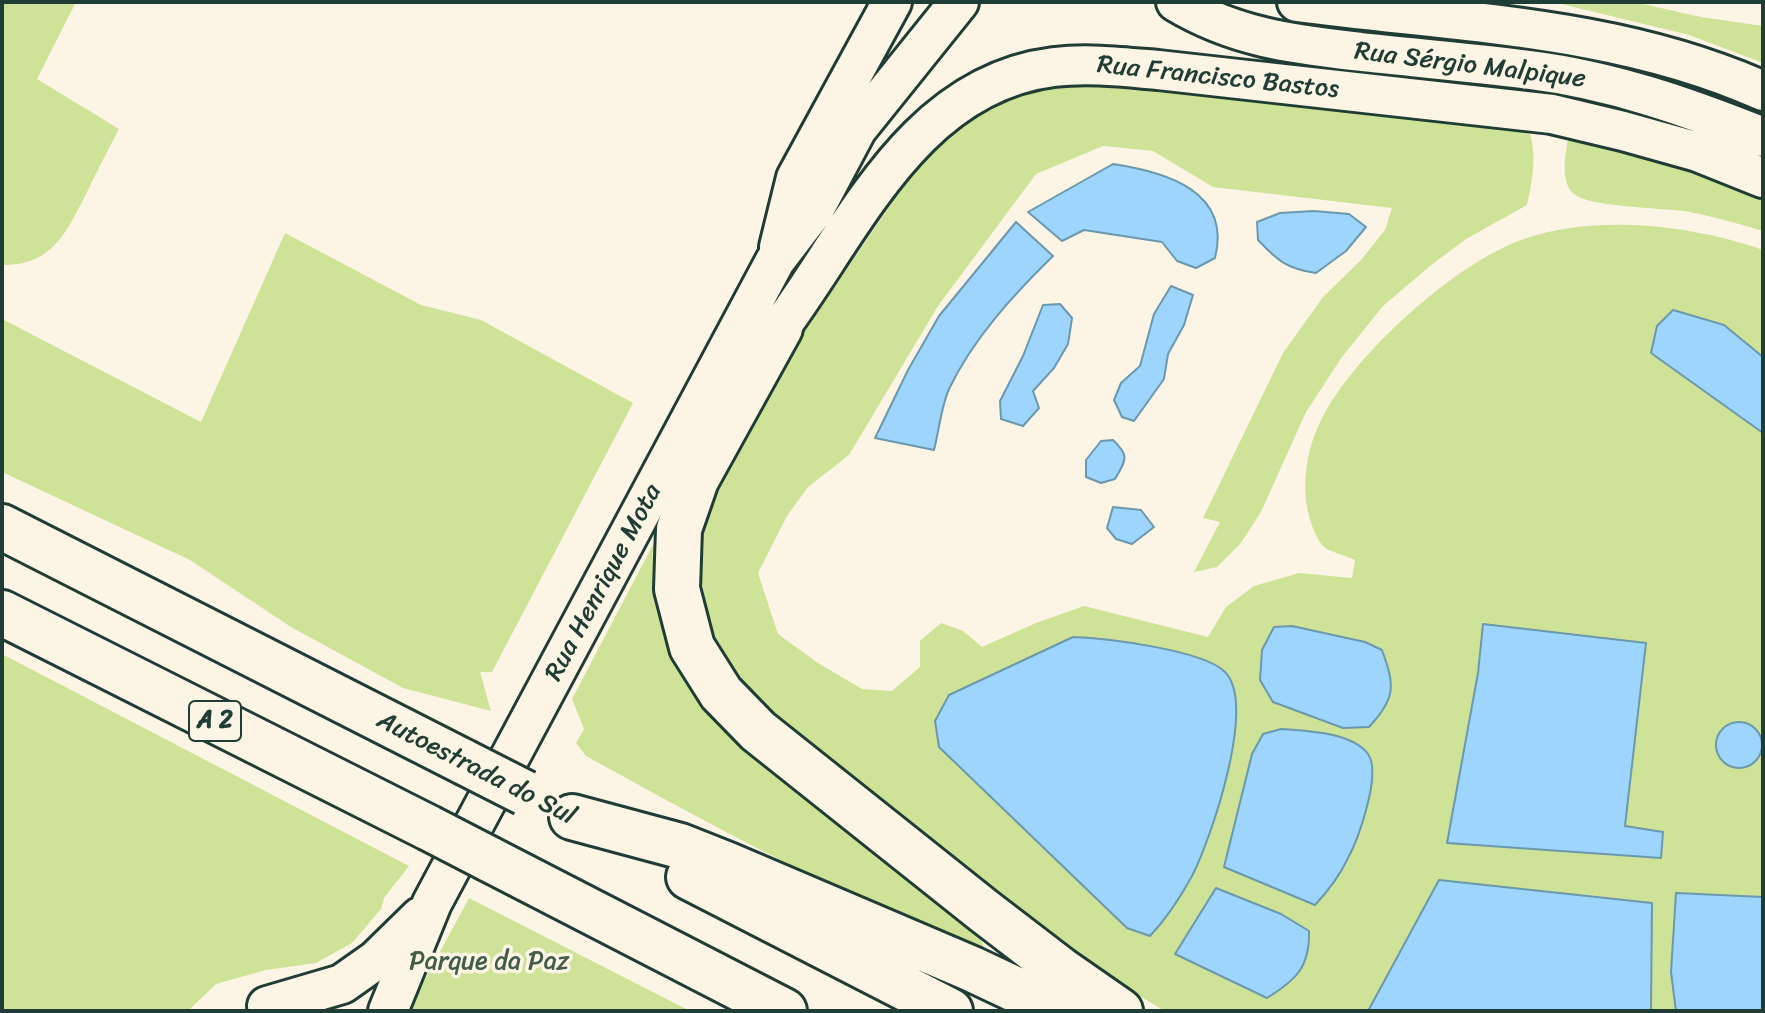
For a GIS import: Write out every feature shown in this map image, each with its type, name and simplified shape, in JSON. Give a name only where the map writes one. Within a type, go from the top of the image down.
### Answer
[{"type":"highway","points":[[780,328],[696,480],[679,529],[677,589],[692,647],[721,693],[758,731],[984,911],[1120,1011]]},
{"type":"highway","name":"Autoestrada do Sul","points":[[2,527],[950,1011]]},
{"type":"highway","name":"A 2","points":[[2,613],[784,1011]]},
{"type":"highway","points":[[572,817],[680,846],[728,865],[972,969],[1061,1011]]},
{"type":"street","name":"Rua Henrique Mota","points":[[775,261],[796,178],[892,2]]},
{"type":"street","name":"Rua Henrique Mota","points":[[388,1011],[432,903],[775,261],[814,210],[857,129],[959,2]]},
{"type":"street","name":"Rua Sérgio Malpique","points":[[1176,2],[1231,29],[1285,42],[1532,71],[1599,83],[1664,100],[1763,137]]},
{"type":"street","name":"Rua Sérgio Malpique","points":[[1297,2],[1587,37],[1683,61],[1763,91]]},
{"type":"street","name":"Rua Francisco Bastos","points":[[780,328],[881,180],[912,141],[947,111],[986,88],[1028,72],[1053,67],[1104,65],[1158,70],[1552,114],[1685,148],[1763,178]]},
{"type":"street","points":[[780,328],[803,276],[874,146],[904,70]]},
{"type":"street","name":"Rua Henrique Mota","points":[[256,1008],[342,984],[393,945],[432,903]]},
{"type":"street","points":[[256,1008],[284,1006],[305,1011]]},
{"type":"green space","points":[[2,2],[76,2],[37,79],[119,129],[72,220],[56,244],[34,260],[2,265]]},
{"type":"green space","points":[[1553,2],[1634,2],[1701,17],[1763,26],[1763,63],[1689,35]]},
{"type":"green space","points":[[1065,82],[1168,85],[1493,125],[1530,134],[1533,161],[1527,205],[1466,239],[1383,306],[1342,357],[1306,412],[1261,512],[1241,543],[1217,567],[1194,572],[1220,522],[1203,518],[1283,353],[1323,297],[1361,260],[1385,230],[1392,208],[1213,187],[1153,151],[1103,146],[1036,174],[938,306],[849,455],[808,487],[787,516],[758,573],[778,634],[862,689],[892,691],[920,667],[920,641],[941,623],[963,631],[982,647],[1084,606],[1208,637],[1226,607],[1254,586],[1299,573],[1352,578],[1355,560],[1323,545],[1310,519],[1305,479],[1314,438],[1337,393],[1382,339],[1468,268],[1524,239],[1552,231],[1613,225],[1706,234],[1763,250],[1763,1011],[1165,1011],[1077,959],[741,690],[712,640],[696,549],[725,464],[791,351],[938,139],[976,111],[1013,95]]},
{"type":"green space","points":[[1569,134],[1627,147],[1763,195],[1763,231],[1684,211],[1594,202],[1574,194],[1569,189],[1565,174]]},
{"type":"green space","points":[[285,233],[421,305],[481,320],[633,403],[492,672],[480,672],[491,711],[403,688],[291,627],[190,560],[2,472],[2,319],[201,422]]},
{"type":"green space","points":[[657,537],[656,585],[664,638],[693,687],[978,933],[984,947],[831,884],[732,835],[586,756],[576,743],[584,729],[572,699]]},
{"type":"green space","points":[[2,654],[409,866],[384,898],[381,909],[352,943],[316,963],[266,970],[216,984],[188,1011],[2,1011]]},
{"type":"green space","name":"Parque da Paz","points":[[469,898],[690,1011],[408,1011]]},
{"type":"water","points":[[1113,164],[1173,180],[1204,201],[1214,216],[1218,235],[1215,258],[1196,268],[1177,261],[1162,242],[1084,230],[1062,241],[1028,212]]},
{"type":"water","points":[[1314,211],[1349,214],[1366,227],[1346,251],[1316,273],[1284,263],[1258,240],[1257,222],[1280,213]]},
{"type":"water","points":[[1016,222],[1053,256],[995,318],[970,353],[946,396],[934,450],[875,438],[939,316]]},
{"type":"water","points":[[1171,286],[1193,295],[1184,325],[1168,354],[1164,379],[1134,421],[1122,417],[1114,400],[1121,383],[1140,366],[1154,314]]},
{"type":"water","points":[[1060,304],[1072,318],[1068,344],[1054,368],[1033,391],[1039,408],[1023,426],[1001,419],[1000,401],[1023,356],[1043,305]]},
{"type":"water","points":[[1673,310],[1724,325],[1763,357],[1763,433],[1651,353],[1657,326]]},
{"type":"water","points":[[1113,440],[1124,454],[1122,467],[1115,479],[1101,483],[1086,477],[1086,460],[1101,441]]},
{"type":"water","points":[[1113,507],[1141,510],[1154,527],[1132,544],[1116,539],[1107,528]]},
{"type":"water","points":[[1483,624],[1646,643],[1625,826],[1663,832],[1661,858],[1447,843],[1478,673]]},
{"type":"water","points":[[1292,626],[1365,642],[1382,650],[1391,683],[1390,691],[1384,708],[1369,727],[1343,728],[1273,702],[1260,680],[1262,650],[1274,627]]},
{"type":"water","points":[[1073,637],[1130,643],[1197,657],[1225,672],[1234,689],[1234,741],[1210,833],[1187,884],[1168,915],[1150,936],[1127,928],[939,747],[935,721],[949,695]]},
{"type":"water","points":[[1739,722],[1756,728],[1762,745],[1756,762],[1739,768],[1722,762],[1716,745],[1722,728]]},
{"type":"water","points":[[1281,729],[1328,734],[1351,741],[1368,754],[1372,763],[1367,807],[1352,851],[1315,905],[1224,867],[1252,754],[1263,734]]},
{"type":"water","points":[[1439,880],[1652,903],[1651,1011],[1368,1011]]},
{"type":"water","points":[[1216,888],[1281,914],[1309,931],[1307,954],[1299,971],[1267,998],[1175,954]]},
{"type":"water","points":[[1676,893],[1763,897],[1763,1011],[1676,1011],[1671,972]]}]
